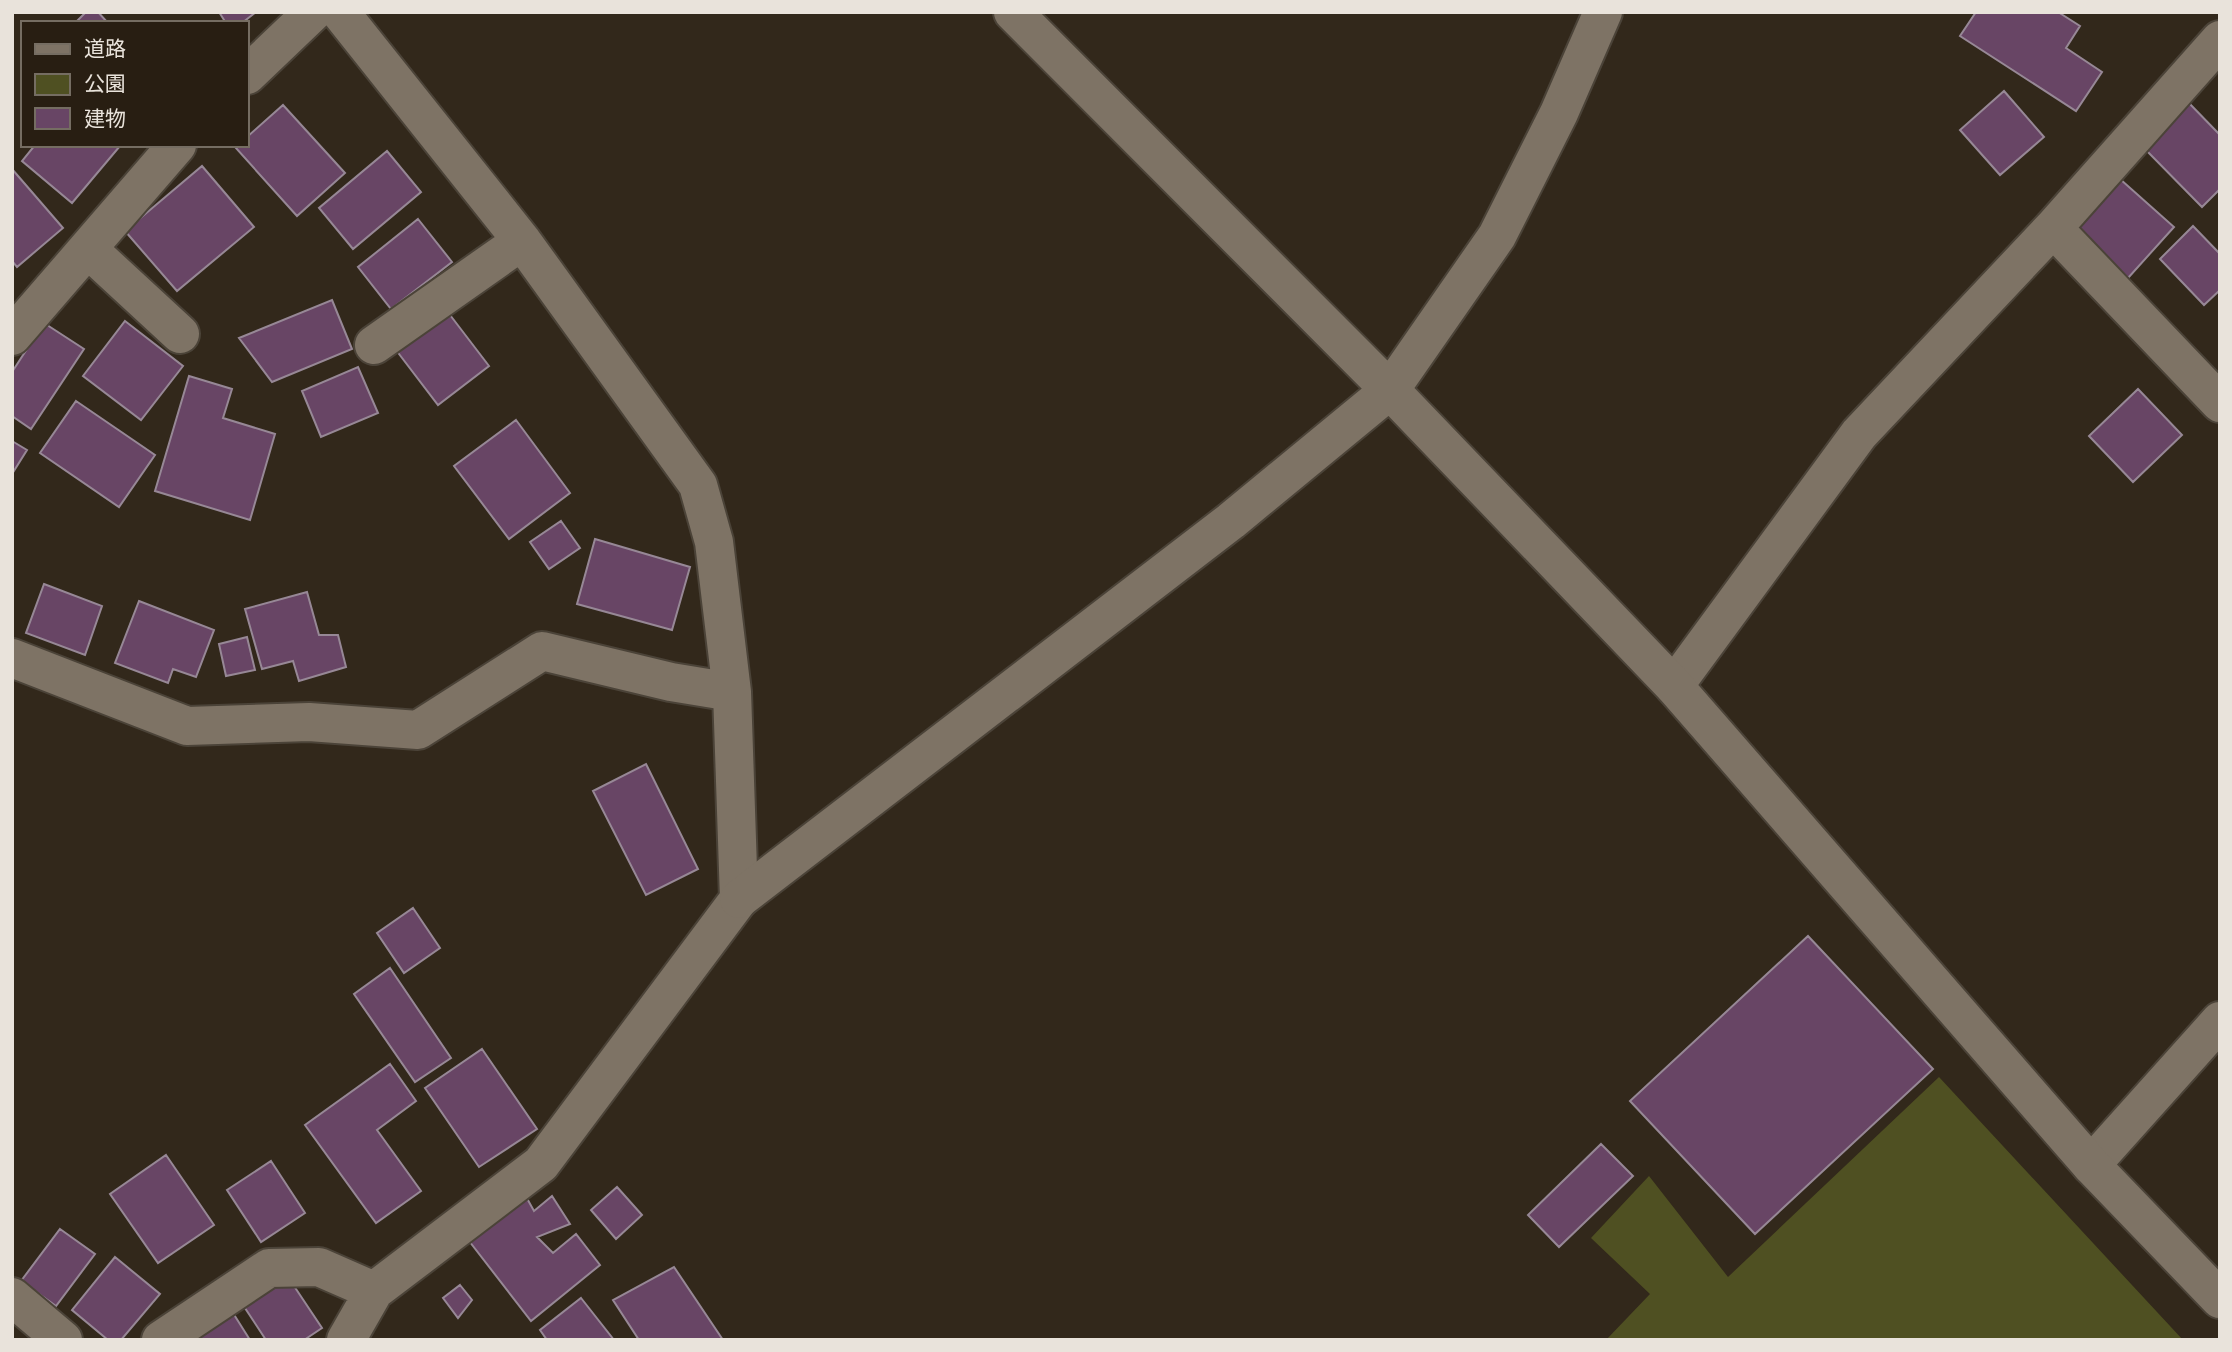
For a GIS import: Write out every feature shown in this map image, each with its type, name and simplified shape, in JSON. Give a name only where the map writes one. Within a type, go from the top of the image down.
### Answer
[{"type":"street","points":[[248,74],[313,12]]},
{"type":"street","points":[[340,12],[522,241],[698,485],[714,541],[732,692],[739,899]]},
{"type":"street","points":[[1013,12],[1390,390],[1674,686],[2091,1165],[2220,1299]]},
{"type":"street","points":[[346,1340],[374,1291],[541,1164],[739,899],[1231,521],[1390,390],[1497,236],[1559,113],[1603,12]]},
{"type":"street","points":[[1674,686],[1859,434],[2053,228],[2220,40]]},
{"type":"street","points":[[12,336],[26,300],[88,249],[175,147]]},
{"type":"street","points":[[2053,228],[2220,403]]},
{"type":"street","points":[[374,345],[522,241]]},
{"type":"street","points":[[88,249],[180,334]]},
{"type":"street","points":[[12,658],[187,726],[309,722],[418,730],[542,651],[671,682],[732,692]]},
{"type":"street","points":[[2091,1165],[2220,1021]]},
{"type":"street","points":[[161,1340],[269,1268],[319,1268],[374,1291]]},
{"type":"street","points":[[12,1297],[63,1340]]},
{"type":"green space","points":[[1939,1077],[2183,1340],[1606,1340],[1650,1294],[1591,1238],[1649,1176],[1728,1277]]},
{"type":"building","points":[[86,12],[98,12],[106,21],[77,21]]},
{"type":"building","points":[[219,12],[256,12],[245,21],[225,21]]},
{"type":"building","points":[[1976,12],[2058,12],[2080,26],[2066,48],[2102,72],[2076,111],[1960,36]]},
{"type":"building","points":[[2004,91],[2044,137],[2000,175],[1960,130]]},
{"type":"building","points":[[2187,101],[2220,135],[2220,189],[2202,207],[2141,145]]},
{"type":"building","points":[[283,105],[345,173],[297,216],[235,147],[248,147],[248,136]]},
{"type":"building","points":[[33,147],[119,147],[72,203],[22,161]]},
{"type":"building","points":[[387,151],[421,192],[353,249],[319,208]]},
{"type":"building","points":[[202,166],[254,227],[177,291],[125,231]]},
{"type":"building","points":[[12,169],[63,228],[17,267],[12,261]]},
{"type":"building","points":[[2120,179],[2174,227],[2128,278],[2075,230]]},
{"type":"building","points":[[418,219],[452,262],[391,309],[358,267]]},
{"type":"building","points":[[2193,226],[2220,254],[2220,290],[2204,305],[2160,259]]},
{"type":"building","points":[[332,300],[352,349],[272,382],[239,338]]},
{"type":"building","points":[[447,311],[489,366],[438,405],[396,350]]},
{"type":"building","points":[[125,321],[183,366],[141,420],[83,376]]},
{"type":"building","points":[[44,323],[84,349],[31,429],[12,416],[12,372]]},
{"type":"building","points":[[358,367],[378,413],[321,437],[302,391]]},
{"type":"building","points":[[189,376],[232,389],[223,418],[275,434],[250,520],[155,491]]},
{"type":"building","points":[[2138,389],[2182,435],[2133,482],[2089,436]]},
{"type":"building","points":[[76,401],[155,455],[119,507],[40,453]]},
{"type":"building","points":[[516,420],[570,493],[509,539],[454,466]]},
{"type":"building","points":[[12,441],[27,450],[12,474]]},
{"type":"building","points":[[561,521],[580,548],[549,569],[530,542]]},
{"type":"building","points":[[595,539],[690,567],[672,630],[577,604]]},
{"type":"building","points":[[44,584],[102,606],[85,655],[26,633]]},
{"type":"building","points":[[307,592],[319,635],[338,635],[346,667],[299,681],[293,661],[262,669],[245,609]]},
{"type":"building","points":[[139,601],[214,630],[196,677],[173,669],[168,683],[115,663]]},
{"type":"building","points":[[247,637],[255,670],[226,676],[219,644]]},
{"type":"building","points":[[646,764],[698,869],[646,895],[593,791]]},
{"type":"building","points":[[413,908],[440,948],[404,973],[377,933]]},
{"type":"building","points":[[1808,936],[1933,1069],[1755,1234],[1630,1101]]},
{"type":"building","points":[[390,968],[451,1058],[415,1082],[354,994]]},
{"type":"building","points":[[482,1049],[537,1129],[479,1167],[425,1088]]},
{"type":"building","points":[[390,1064],[416,1101],[377,1130],[421,1191],[376,1223],[305,1125]]},
{"type":"building","points":[[1601,1144],[1633,1176],[1559,1247],[1528,1215]]},
{"type":"building","points":[[166,1155],[214,1225],[158,1263],[110,1194]]},
{"type":"building","points":[[271,1161],[305,1213],[261,1242],[227,1190]]},
{"type":"building","points":[[617,1187],[642,1215],[616,1239],[591,1210]]},
{"type":"building","points":[[524,1193],[534,1211],[552,1196],[570,1224],[537,1237],[553,1253],[576,1234],[600,1265],[531,1321],[466,1237]]},
{"type":"building","points":[[60,1229],[95,1254],[56,1306],[21,1281]]},
{"type":"building","points":[[115,1257],[160,1294],[121,1340],[108,1340],[72,1310]]},
{"type":"building","points":[[674,1267],[723,1340],[639,1340],[613,1300]]},
{"type":"building","points":[[288,1277],[322,1328],[304,1340],[266,1340],[243,1305]]},
{"type":"building","points":[[460,1285],[472,1300],[458,1318],[443,1298]]},
{"type":"building","points":[[581,1298],[614,1340],[547,1340],[540,1330]]},
{"type":"building","points":[[233,1313],[250,1340],[201,1340],[198,1336]]}]
